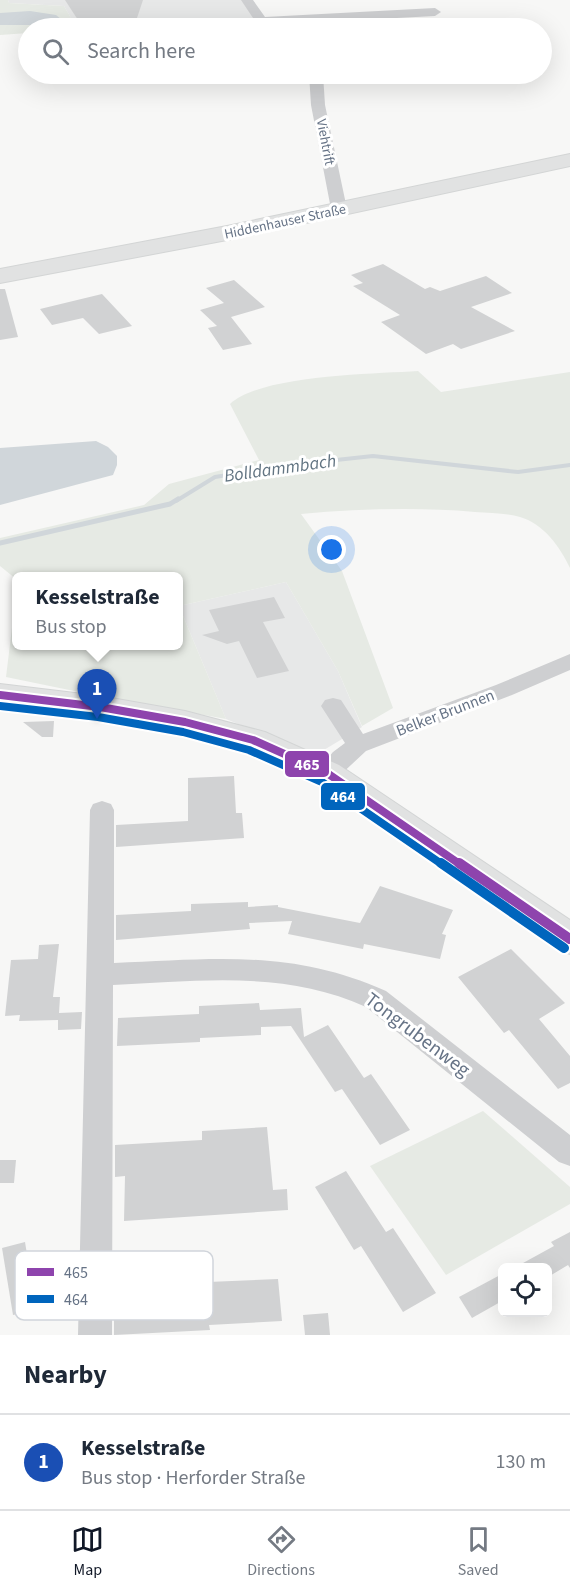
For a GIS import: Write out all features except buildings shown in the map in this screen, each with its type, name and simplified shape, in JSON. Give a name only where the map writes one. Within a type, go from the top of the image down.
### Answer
[{"type":"street","points":[[247,0],[260,18]]},
{"type":"street","points":[[368,18],[435,12]]},
{"type":"street","name":"Viehtrift","points":[[317,84],[318,105],[339,209]]},
{"type":"street","name":"Hiddenhauser Straße","points":[[0,276],[132,252],[570,160]]},
{"type":"street","name":"Belker Brunnen","points":[[327,773],[358,745],[504,690],[570,661]]},
{"type":"street","points":[[0,695],[100,707],[185,722],[253,740],[327,773],[570,939]]},
{"type":"street","points":[[333,706],[358,745]]},
{"type":"street","points":[[96,1251],[102,810]]},
{"type":"street","name":"Tongrubenweg","points":[[99,975],[264,969],[339,981],[376,999],[570,1153]]},
{"type":"street","points":[[95,1320],[95,1335]]},
{"type":"shaded area","points":[[0,0],[8,0],[9,3],[64,6],[71,18],[18,18],[18,34],[0,35]]},
{"type":"shaded area","points":[[8,0],[244,0],[254,18],[71,18],[64,6],[9,3]]},
{"type":"shaded area","points":[[30,11],[56,15],[60,18],[18,18],[18,25],[0,25],[0,13]]},
{"type":"shaded area","points":[[418,371],[441,392],[570,372],[570,568],[556,544],[544,531],[529,520],[515,516],[453,510],[409,509],[301,514],[342,571],[393,708],[362,726],[338,671],[286,582],[183,605],[183,572],[12,572],[12,576],[0,566],[0,538],[144,505],[169,484],[259,460],[230,404],[245,394],[266,387],[346,375]]},
{"type":"shaded area","points":[[96,441],[108,447],[117,456],[117,465],[113,475],[0,505],[0,448]]},
{"type":"shaded area","points":[[286,582],[338,671],[362,727],[314,756],[226,719],[183,616],[183,605]]},
{"type":"shaded area","points":[[183,616],[226,719],[79,692],[6,677],[12,628],[12,650],[183,650]]},
{"type":"shaded area","points":[[483,1111],[570,1187],[570,1204],[446,1275],[370,1166]]},
{"type":"waterway","name":"Bolldammbach","points":[[176,501],[215,477],[290,465],[373,456],[518,472],[570,465]]},
{"type":"waterway","name":"Bolldammbach","points":[[0,543],[170,504],[178,499]]},
{"type":"transit line","name":"465","points":[[0,695],[100,707],[185,722],[253,740],[327,773],[570,939]]},
{"type":"transit line","name":"464","points":[[0,706],[98,717],[183,732],[249,750],[322,782],[564,948]]},
{"type":"place","name":"Kesselstraße","points":[[97,719]]}]
